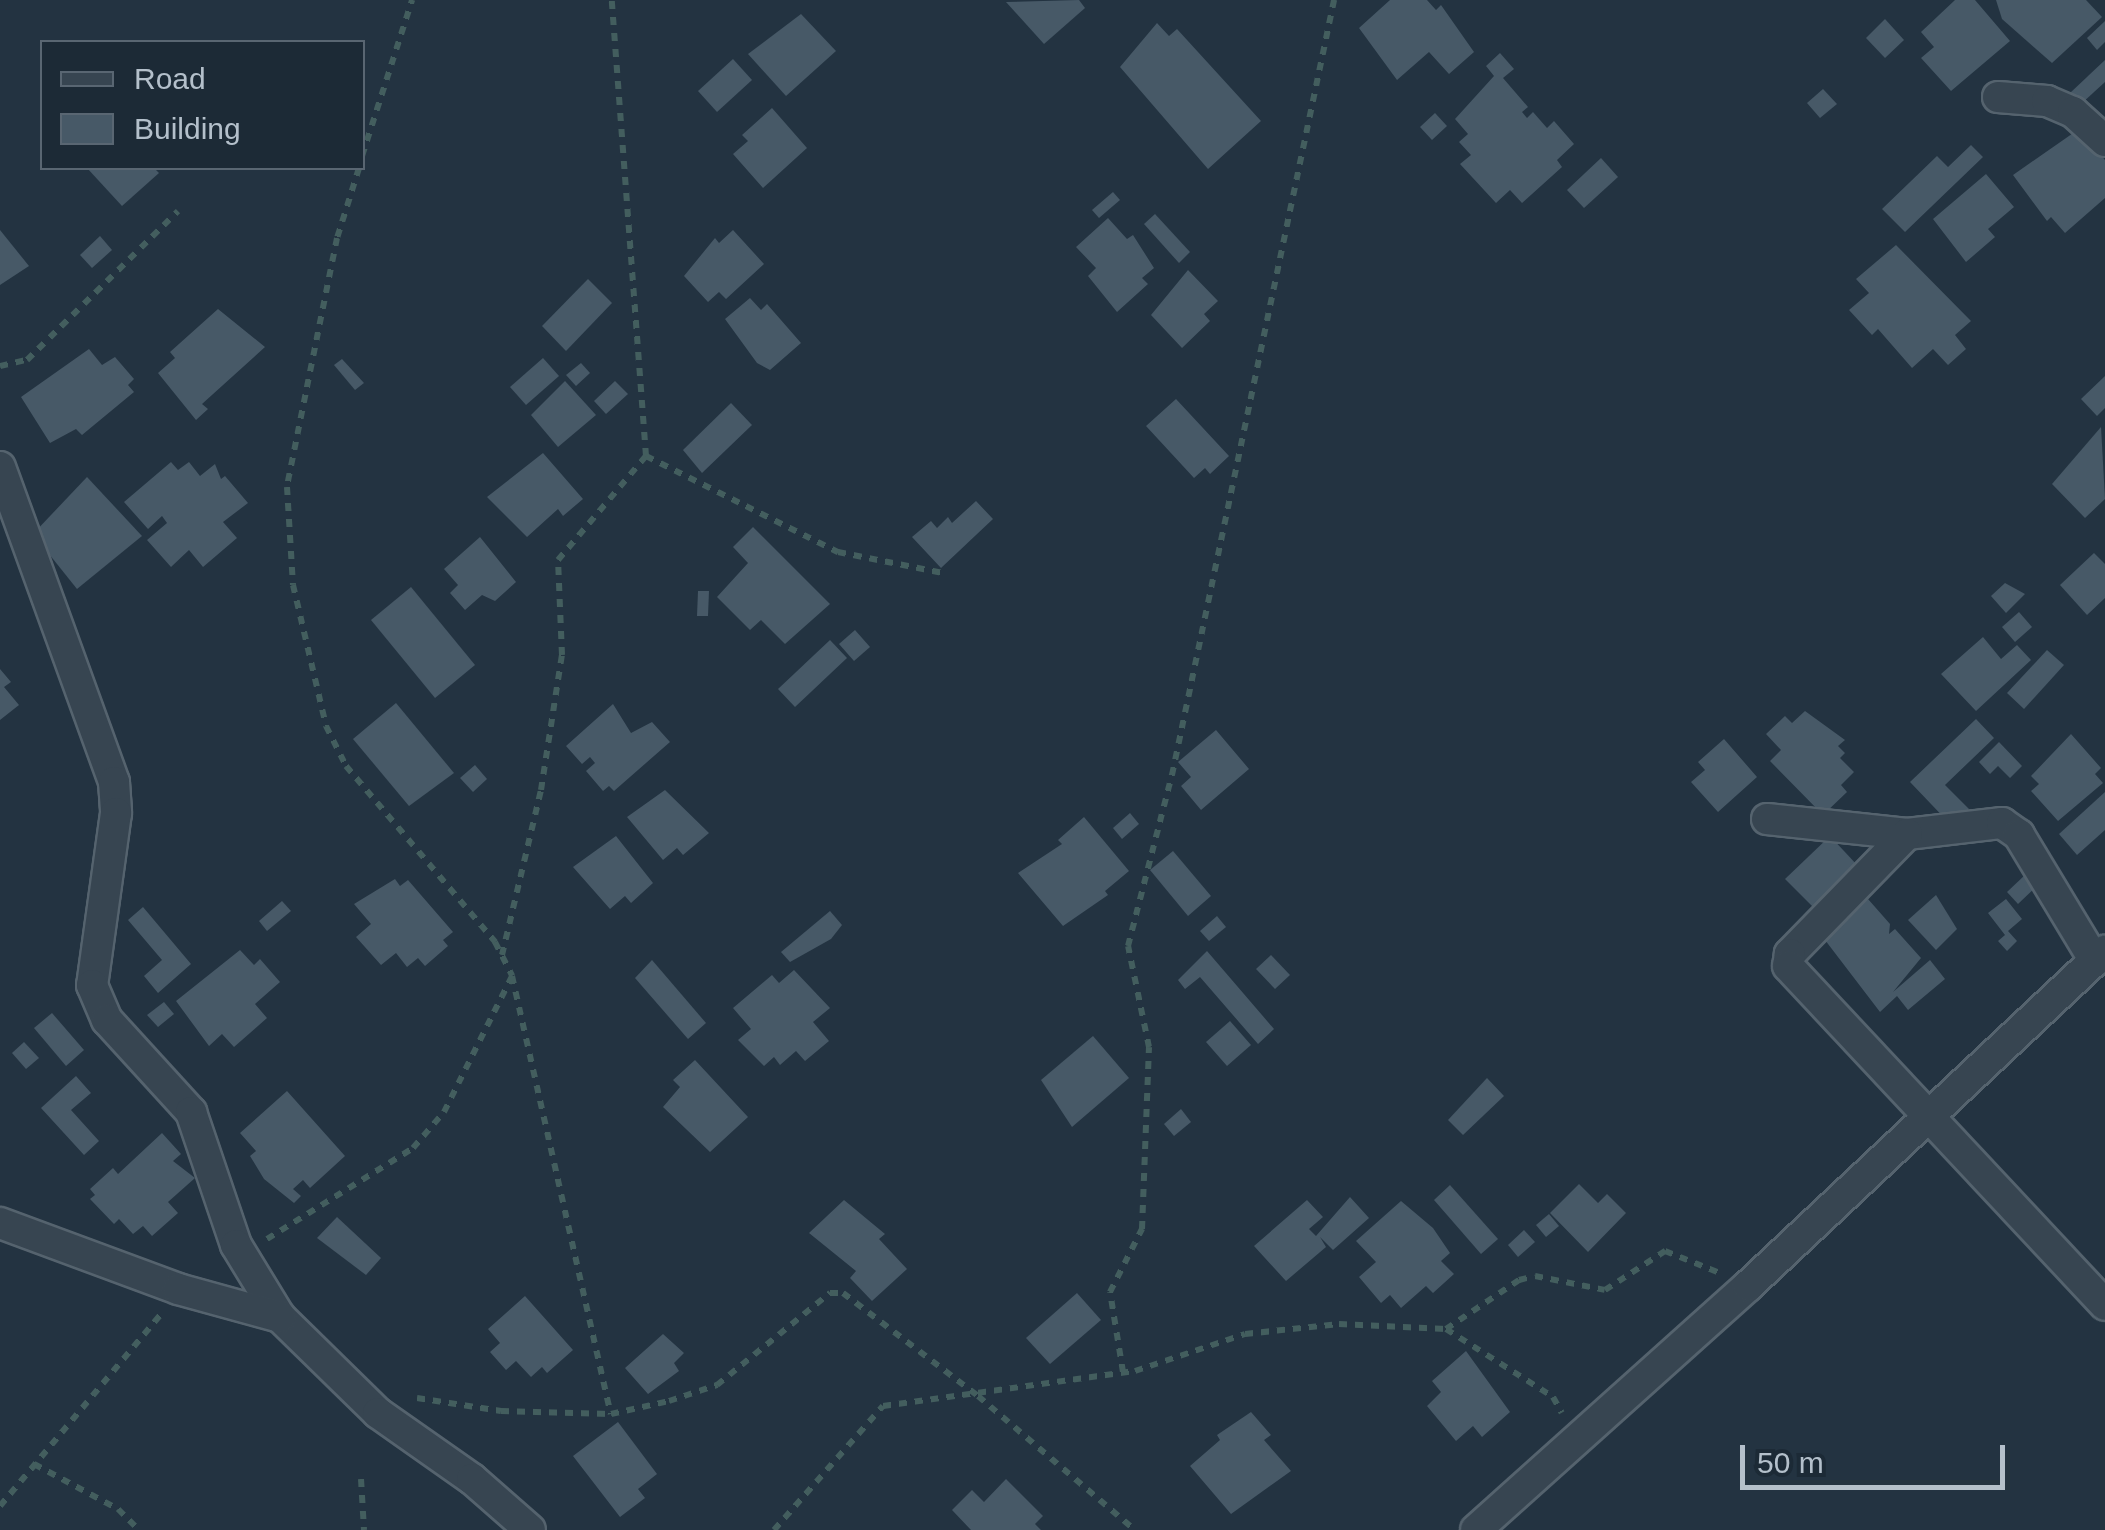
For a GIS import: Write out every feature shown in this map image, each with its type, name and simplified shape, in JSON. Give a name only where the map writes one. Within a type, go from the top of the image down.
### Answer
[{"type":"street","points":[[1998,97],[2047,101],[2073,112],[2105,141]]},
{"type":"street","points":[[0,467],[114,782],[116,813],[92,986],[107,1020],[191,1112],[240,1255],[280,1317],[378,1413],[472,1478],[530,1530]]},
{"type":"street","points":[[1476,1530],[1748,1286],[1930,1110],[2100,956],[2012,829],[2002,823],[1907,834],[1767,819]]},
{"type":"street","points":[[1907,834],[1790,954],[1788,966],[1930,1110],[2105,1305]]},
{"type":"street","points":[[0,1223],[182,1290],[280,1317]]},
{"type":"path","points":[[365,147],[412,0]]},
{"type":"path","points":[[502,956],[541,790],[562,655],[558,560],[646,456],[626,260],[612,0]]},
{"type":"path","points":[[1123,1372],[1110,1292],[1142,1229],[1149,1047],[1128,946],[1172,775],[1334,0]]},
{"type":"path","points":[[358,170],[337,238],[288,486],[293,586],[326,726],[346,766],[502,956],[512,976],[612,1414]]},
{"type":"path","points":[[0,366],[27,360],[178,211]]},
{"type":"path","points":[[646,456],[838,552],[944,573]]},
{"type":"path","points":[[240,1255],[413,1148],[444,1112],[512,976]]},
{"type":"path","points":[[1446,1329],[1519,1280],[1548,1278],[1604,1290],[1665,1252],[1748,1286]]},
{"type":"path","points":[[0,1506],[182,1290]]},
{"type":"path","points":[[404,1394],[502,1411],[612,1414],[717,1385],[830,1293],[860,1301],[1135,1530]]},
{"type":"path","points":[[774,1530],[883,1406],[978,1396],[1123,1372],[1245,1334],[1338,1324],[1446,1329],[1553,1397],[1567,1450]]},
{"type":"path","points":[[34,1464],[118,1509],[139,1530]]},
{"type":"path","points":[[361,1479],[364,1530]]},
{"type":"building","points":[[1079,0],[1085,8],[1044,44],[1006,2]]},
{"type":"building","points":[[1390,0],[1427,0],[1436,10],[1441,5],[1474,52],[1449,74],[1429,52],[1397,80],[1359,28]]},
{"type":"building","points":[[1955,0],[1975,0],[2010,41],[1951,91],[1921,58],[1934,47],[1921,32]]},
{"type":"building","points":[[1996,0],[2086,0],[2102,17],[2052,63],[2002,19]]},
{"type":"building","points":[[801,14],[836,51],[786,96],[748,54]]},
{"type":"building","points":[[1885,19],[1904,40],[1885,58],[1866,38]]},
{"type":"building","points":[[2105,21],[2105,42],[2097,50],[2087,38]]},
{"type":"building","points":[[1157,23],[1169,36],[1177,29],[1261,121],[1208,169],[1120,67]]},
{"type":"building","points":[[1500,53],[1514,69],[1503,78],[1528,107],[1522,112],[1527,118],[1533,112],[1547,128],[1554,121],[1574,144],[1557,160],[1562,167],[1522,203],[1510,190],[1496,203],[1460,164],[1471,155],[1459,142],[1468,134],[1455,119],[1494,76],[1486,66]]},
{"type":"building","points":[[733,59],[752,80],[717,112],[698,91]]},
{"type":"building","points":[[2105,60],[2105,82],[2081,104],[2070,93]]},
{"type":"building","points":[[1823,89],[1837,104],[1820,118],[1807,103]]},
{"type":"building","points":[[772,108],[807,148],[763,188],[733,154],[748,141],[742,135]]},
{"type":"building","points":[[1435,113],[1447,126],[1432,140],[1420,127]]},
{"type":"building","points":[[2079,129],[2105,160],[2105,198],[2065,233],[2051,217],[2047,221],[2013,175]]},
{"type":"building","points":[[1971,145],[1983,157],[1905,232],[1882,209],[1937,156],[1948,167]]},
{"type":"building","points":[[1601,158],[1618,177],[1584,208],[1567,190]]},
{"type":"building","points":[[89,170],[159,173],[122,206]]},
{"type":"building","points":[[1986,174],[2014,207],[1988,229],[1995,237],[1966,262],[1933,219]]},
{"type":"building","points":[[1113,192],[1120,200],[1099,218],[1092,210]]},
{"type":"building","points":[[1155,214],[1190,252],[1179,263],[1144,224]]},
{"type":"building","points":[[1108,218],[1127,239],[1133,235],[1154,268],[1142,278],[1148,284],[1117,312],[1088,276],[1096,268],[1076,247]]},
{"type":"building","points":[[0,230],[29,266],[0,285]]},
{"type":"building","points":[[733,230],[764,264],[726,299],[719,292],[708,302],[684,276],[715,238],[719,243]]},
{"type":"building","points":[[100,236],[112,250],[92,268],[80,255]]},
{"type":"building","points":[[1896,245],[1971,321],[1955,335],[1966,349],[1948,365],[1933,349],[1912,368],[1878,329],[1872,335],[1849,310],[1869,293],[1856,279]]},
{"type":"building","points":[[1188,270],[1218,301],[1204,314],[1210,321],[1182,348],[1151,315]]},
{"type":"building","points":[[588,279],[612,303],[566,351],[542,326]]},
{"type":"building","points":[[750,298],[761,310],[767,304],[801,343],[770,370],[757,363],[725,319]]},
{"type":"building","points":[[218,309],[265,347],[202,404],[208,409],[196,420],[158,373],[175,358],[170,352]]},
{"type":"building","points":[[89,349],[102,365],[115,357],[134,379],[128,385],[134,392],[82,435],[76,429],[50,443],[21,397]]},
{"type":"building","points":[[543,358],[559,376],[526,405],[510,387]]},
{"type":"building","points":[[342,359],[364,383],[355,390],[334,365]]},
{"type":"building","points":[[581,363],[590,373],[576,386],[566,375]]},
{"type":"building","points":[[2105,376],[2105,408],[2097,416],[2081,399]]},
{"type":"building","points":[[565,381],[596,415],[558,447],[531,415]]},
{"type":"building","points":[[615,381],[628,394],[606,414],[594,401]]},
{"type":"building","points":[[1176,399],[1229,456],[1210,474],[1205,468],[1194,478],[1146,426]]},
{"type":"building","points":[[731,403],[752,425],[702,473],[683,450]]},
{"type":"building","points":[[2101,427],[2105,499],[2085,518],[2052,484]]},
{"type":"building","points":[[543,453],[583,499],[563,516],[558,509],[527,537],[487,497]]},
{"type":"building","points":[[171,462],[178,470],[189,462],[200,476],[215,464],[221,479],[225,476],[248,503],[223,522],[237,538],[203,567],[189,550],[171,567],[147,540],[167,523],[162,516],[148,529],[124,502]]},
{"type":"building","points":[[87,477],[142,536],[77,589],[33,534]]},
{"type":"building","points":[[976,501],[993,519],[941,568],[912,537],[931,521],[937,528],[948,517],[952,523]]},
{"type":"building","points":[[753,527],[830,604],[785,644],[761,620],[750,630],[717,597],[748,563],[733,547]]},
{"type":"building","points":[[480,537],[516,582],[495,601],[482,595],[465,610],[450,593],[458,585],[444,569]]},
{"type":"building","points":[[2094,553],[2105,564],[2105,598],[2087,615],[2060,585]]},
{"type":"building","points":[[2005,583],[2025,594],[2006,613],[1991,596]]},
{"type":"building","points":[[411,587],[475,665],[435,698],[371,620]]},
{"type":"building","points":[[698,591],[709,591],[708,616],[697,616]]},
{"type":"building","points":[[2019,612],[2032,627],[2015,642],[2002,627]]},
{"type":"building","points":[[855,630],[870,647],[854,661],[839,644]]},
{"type":"building","points":[[1983,637],[2001,659],[2017,645],[2031,660],[1976,711],[1941,674]]},
{"type":"building","points":[[830,640],[847,658],[795,707],[778,689]]},
{"type":"building","points":[[2047,650],[2064,665],[2024,709],[2007,693]]},
{"type":"building","points":[[0,669],[11,682],[4,687],[19,705],[0,720]]},
{"type":"building","points":[[396,703],[454,773],[409,806],[353,739]]},
{"type":"building","points":[[613,704],[631,733],[652,722],[670,742],[614,791],[609,786],[603,791],[586,771],[595,763],[590,757],[582,764],[566,746]]},
{"type":"building","points":[[1805,711],[1845,740],[1838,746],[1845,753],[1840,758],[1854,772],[1841,785],[1847,792],[1823,815],[1770,761],[1781,750],[1766,734],[1785,716],[1792,723]]},
{"type":"building","points":[[1976,719],[1994,738],[1945,785],[1969,809],[1952,826],[1910,782]]},
{"type":"building","points":[[1216,730],[1249,769],[1201,810],[1181,786],[1191,777],[1178,762]]},
{"type":"building","points":[[2071,734],[2101,768],[2095,774],[2103,783],[2058,821],[2031,791],[2039,784],[2031,776]]},
{"type":"building","points":[[1724,739],[1757,777],[1718,812],[1691,782],[1705,770],[1698,762]]},
{"type":"building","points":[[1999,742],[2022,766],[2010,778],[1998,766],[1990,774],[1979,762]]},
{"type":"building","points":[[475,765],[487,779],[473,792],[460,778]]},
{"type":"building","points":[[665,790],[709,833],[683,855],[677,848],[663,860],[627,817]]},
{"type":"building","points":[[2105,792],[2105,830],[2077,855],[2059,834]]},
{"type":"building","points":[[1130,813],[1139,824],[1122,839],[1113,828]]},
{"type":"building","points":[[1084,817],[1129,871],[1105,891],[1108,895],[1063,926],[1018,873],[1062,844],[1058,840]]},
{"type":"building","points":[[616,836],[653,883],[631,903],[625,896],[610,909],[573,867]]},
{"type":"building","points":[[1830,836],[1858,866],[1814,908],[1785,879]]},
{"type":"building","points":[[1173,851],[1211,896],[1188,916],[1150,870]]},
{"type":"building","points":[[2026,874],[2038,885],[2018,904],[2007,892]]},
{"type":"building","points":[[395,879],[400,886],[408,880],[453,932],[443,940],[448,946],[425,966],[418,958],[407,967],[396,953],[381,965],[356,937],[371,924],[354,904]]},
{"type":"building","points":[[1936,895],[1957,929],[1936,950],[1908,920]]},
{"type":"building","points":[[1868,899],[1890,924],[1889,934],[1895,929],[1921,958],[1893,992],[1930,960],[1945,979],[1908,1010],[1897,996],[1880,1012],[1825,940],[1827,930]]},
{"type":"building","points":[[2006,899],[2022,919],[2008,931],[2017,941],[2007,951],[1998,941],[2005,935],[1988,913]]},
{"type":"building","points":[[282,901],[291,911],[267,931],[259,921]]},
{"type":"building","points":[[143,907],[191,964],[158,993],[144,976],[162,960],[128,920]]},
{"type":"building","points":[[830,911],[842,925],[831,939],[790,962],[781,952]]},
{"type":"building","points":[[1217,916],[1226,927],[1209,941],[1200,931]]},
{"type":"building","points":[[240,950],[254,965],[260,959],[280,982],[255,1004],[267,1018],[234,1047],[222,1034],[209,1046],[176,1001]]},
{"type":"building","points":[[1207,951],[1274,1029],[1258,1044],[1200,977],[1185,989],[1178,980]]},
{"type":"building","points":[[1271,955],[1290,975],[1275,989],[1256,969]]},
{"type":"building","points":[[652,960],[706,1023],[688,1039],[635,978]]},
{"type":"building","points":[[794,970],[830,1008],[813,1022],[829,1041],[805,1061],[796,1051],[780,1065],[774,1057],[764,1066],[738,1040],[751,1029],[733,1008],[772,975],[779,983]]},
{"type":"building","points":[[164,1002],[174,1014],[158,1027],[147,1015]]},
{"type":"building","points":[[52,1013],[84,1050],[66,1066],[34,1028]]},
{"type":"building","points":[[1230,1021],[1251,1045],[1227,1066],[1206,1042]]},
{"type":"building","points":[[1093,1036],[1129,1078],[1072,1127],[1041,1080]]},
{"type":"building","points":[[24,1042],[39,1058],[26,1069],[12,1053]]},
{"type":"building","points":[[695,1060],[748,1117],[710,1152],[663,1107],[680,1087],[673,1080]]},
{"type":"building","points":[[76,1076],[91,1093],[71,1110],[99,1141],[84,1155],[41,1108]]},
{"type":"building","points":[[1487,1078],[1504,1096],[1463,1135],[1448,1120]]},
{"type":"building","points":[[287,1091],[345,1156],[310,1188],[303,1180],[293,1189],[301,1196],[294,1203],[264,1179],[250,1156],[256,1151],[240,1133]]},
{"type":"building","points":[[1181,1109],[1191,1122],[1174,1136],[1164,1124]]},
{"type":"building","points":[[162,1133],[181,1154],[173,1161],[195,1178],[168,1202],[178,1213],[152,1236],[143,1226],[133,1234],[119,1219],[114,1224],[90,1199],[95,1195],[90,1189],[113,1168],[118,1174]]},
{"type":"building","points":[[1579,1184],[1598,1203],[1607,1194],[1626,1213],[1588,1252],[1550,1213]]},
{"type":"building","points":[[1450,1185],[1498,1239],[1481,1254],[1434,1200]]},
{"type":"building","points":[[1350,1197],[1369,1218],[1333,1250],[1320,1237],[1326,1247],[1286,1281],[1254,1246],[1307,1200],[1323,1217],[1309,1229],[1316,1236]]},
{"type":"building","points":[[844,1200],[885,1234],[879,1239],[907,1269],[872,1301],[850,1278],[856,1271],[809,1233]]},
{"type":"building","points":[[1401,1201],[1433,1228],[1450,1253],[1441,1261],[1454,1274],[1433,1293],[1426,1286],[1401,1308],[1390,1295],[1381,1303],[1359,1277],[1376,1262],[1356,1241]]},
{"type":"building","points":[[1549,1214],[1559,1226],[1546,1237],[1536,1225]]},
{"type":"building","points":[[337,1217],[381,1258],[366,1275],[317,1238]]},
{"type":"building","points":[[1524,1230],[1535,1242],[1518,1257],[1508,1245]]},
{"type":"building","points":[[1077,1293],[1101,1320],[1050,1364],[1026,1338]]},
{"type":"building","points":[[525,1296],[573,1350],[547,1373],[542,1367],[531,1377],[516,1361],[506,1370],[490,1352],[500,1343],[488,1329]]},
{"type":"building","points":[[663,1334],[684,1353],[674,1363],[679,1371],[648,1394],[625,1368]]},
{"type":"building","points":[[1466,1351],[1510,1412],[1482,1437],[1473,1426],[1456,1441],[1427,1406],[1441,1392],[1432,1381]]},
{"type":"building","points":[[1251,1412],[1271,1435],[1264,1440],[1291,1471],[1231,1514],[1190,1466],[1220,1440],[1217,1435]]},
{"type":"building","points":[[618,1422],[657,1474],[638,1489],[645,1498],[620,1517],[573,1456]]},
{"type":"building","points":[[1006,1479],[1043,1516],[1035,1524],[1041,1530],[971,1530],[952,1510],[972,1490],[984,1502]]}]
